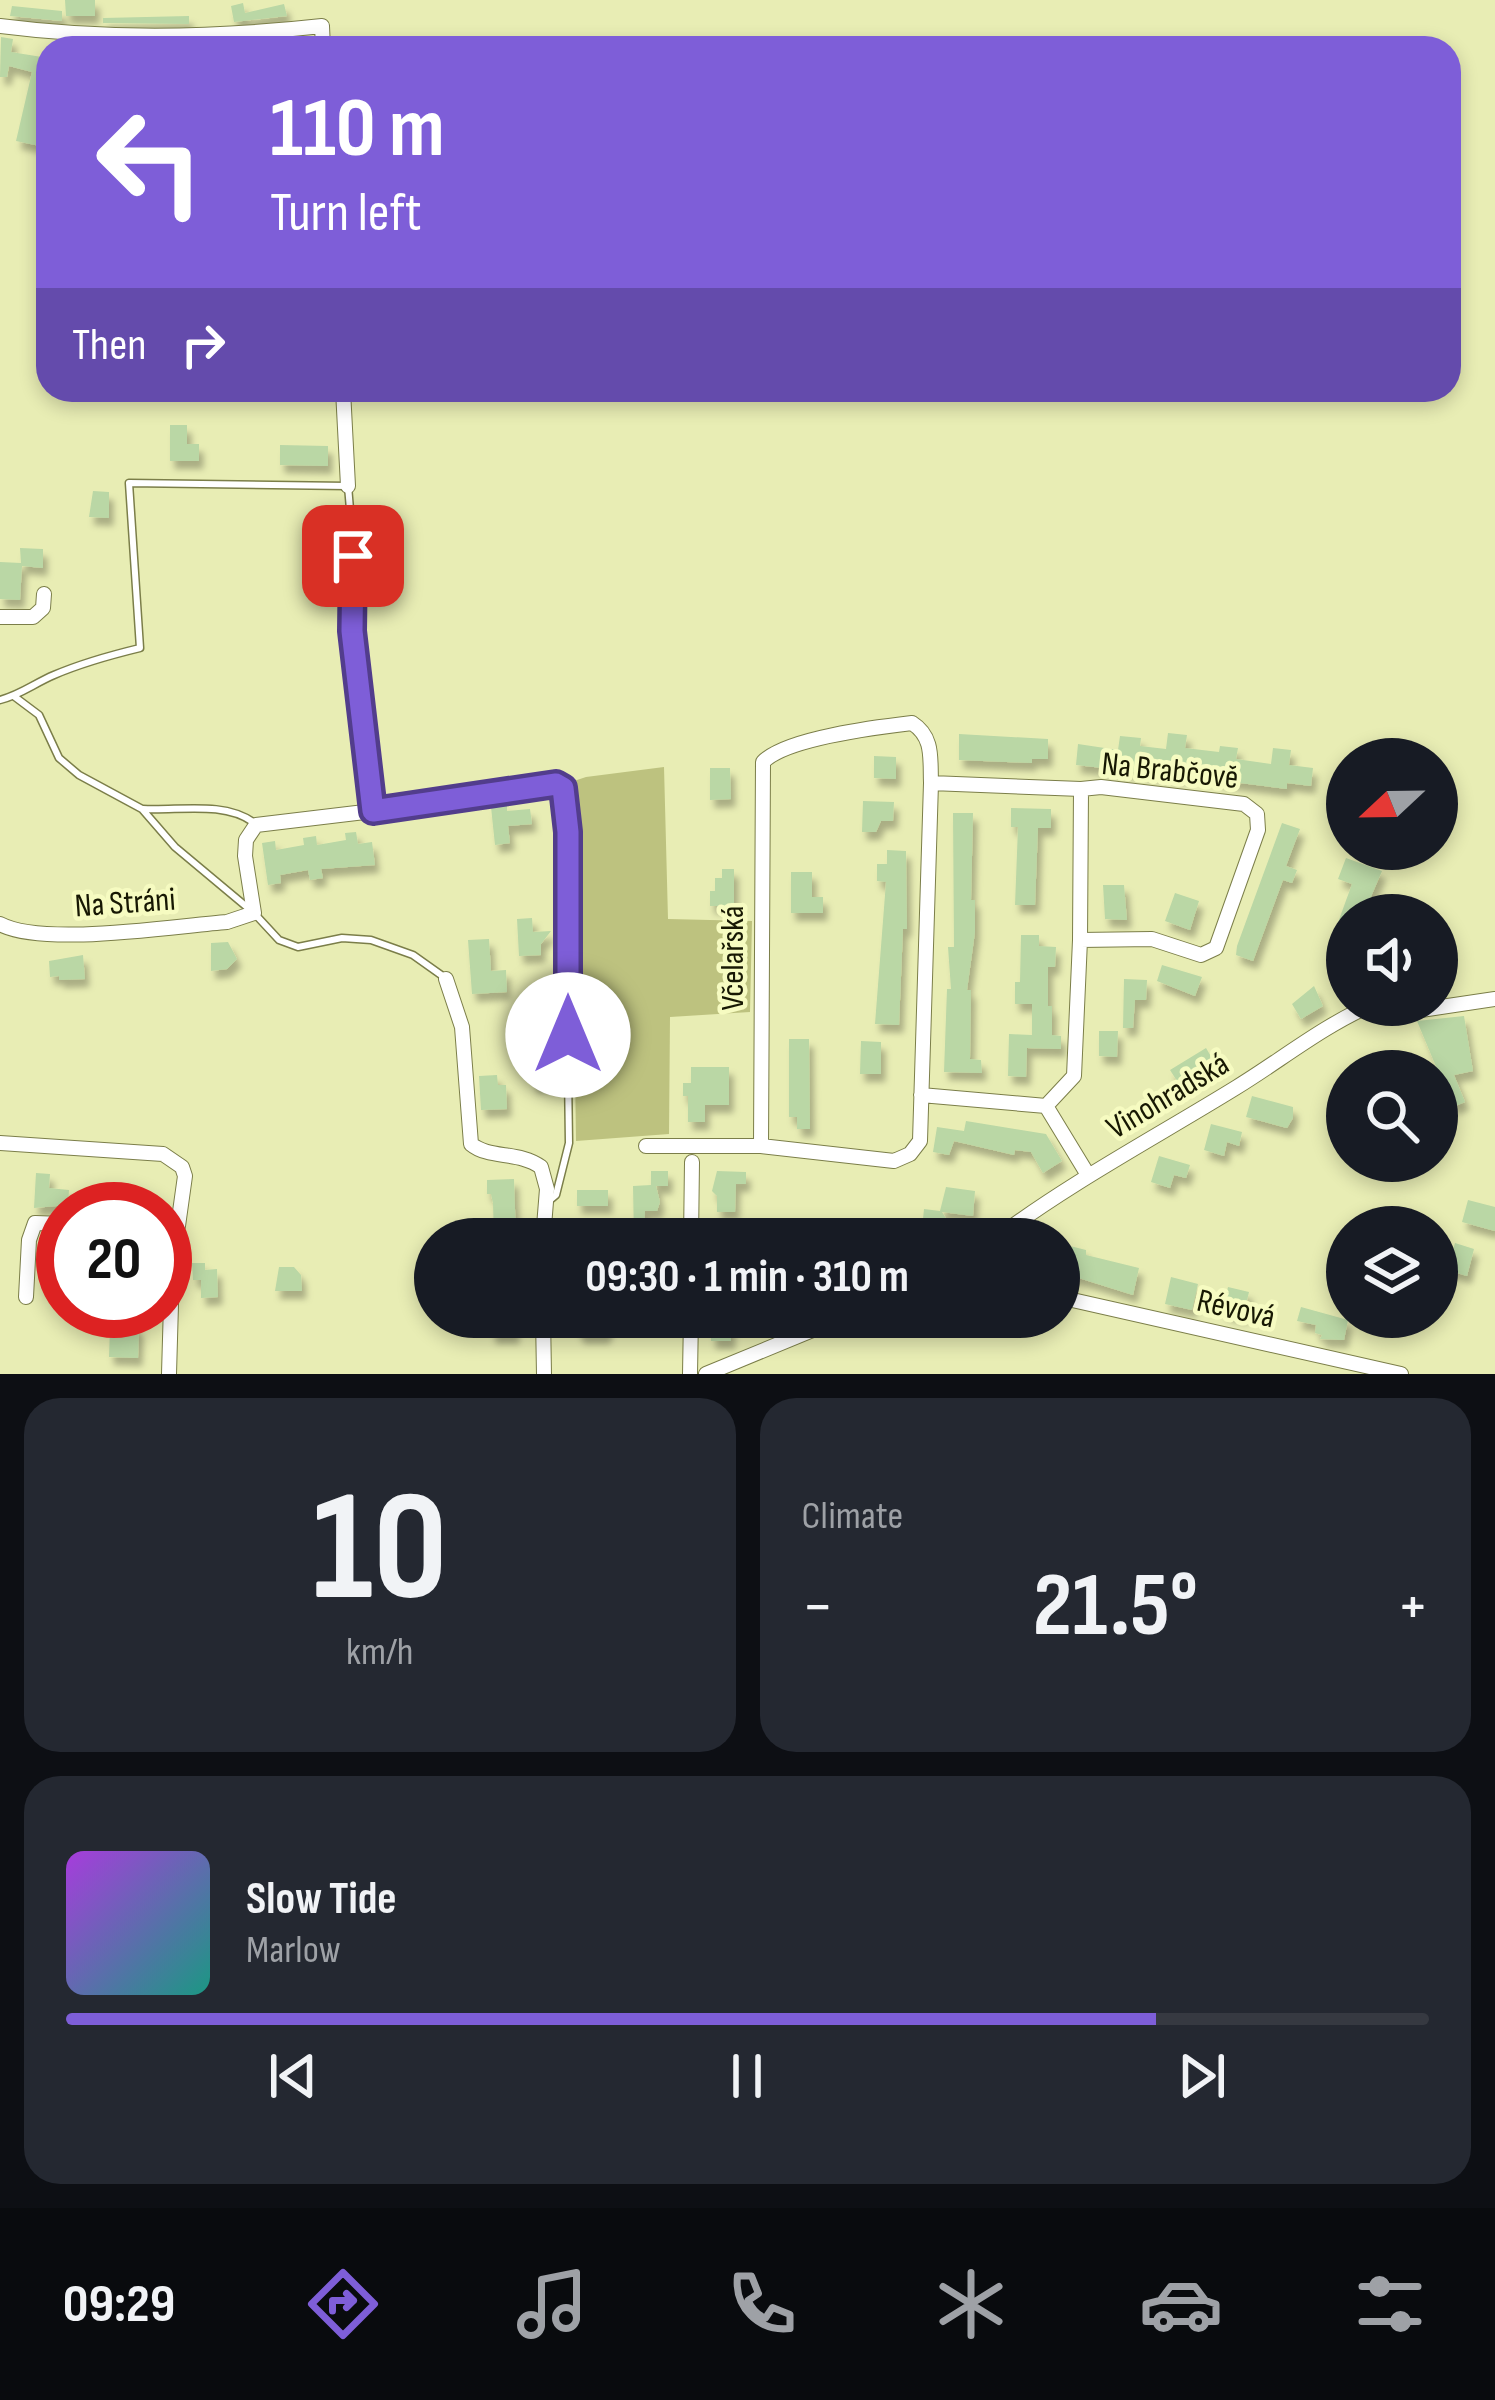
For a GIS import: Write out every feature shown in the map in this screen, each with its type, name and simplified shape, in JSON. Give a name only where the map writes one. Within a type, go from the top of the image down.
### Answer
[{"type":"street","points":[[0,26],[74,36]]},
{"type":"street","points":[[160,36],[238,35],[322,26],[322,36]]},
{"type":"street","points":[[344,402],[348,486]]},
{"type":"street","points":[[0,617],[32,617],[43,608],[44,594]]},
{"type":"street","name":"Včelařská","points":[[761,1146],[760,770],[769,756],[851,731],[912,723],[924,731],[930,746],[931,783]]},
{"type":"street","points":[[646,1146],[761,1146],[894,1160],[910,1154],[920,1141],[931,783]]},
{"type":"street","name":"Na Brabčově","points":[[931,783],[1101,788],[1252,807],[1260,821],[1216,948],[1202,955],[1152,940],[1080,940]]},
{"type":"street","name":"Na Brabčově","points":[[1046,1106],[1074,1076],[1081,789]]},
{"type":"street","points":[[254,913],[246,840],[260,823],[373,811]]},
{"type":"street","name":"Na Stráni","points":[[0,924],[15,932],[53,934],[226,922],[254,913]]},
{"type":"street","points":[[446,980],[462,1027],[472,1148],[534,1162],[544,1177],[544,1218]]},
{"type":"street","points":[[1458,1004],[1495,999]]},
{"type":"street","name":"Vinohradská","points":[[1026,1218],[1331,1026]]},
{"type":"street","points":[[921,1094],[1046,1106],[1088,1175]]},
{"type":"street","points":[[0,1143],[163,1154],[175,1159],[184,1182]]},
{"type":"street","points":[[692,1162],[692,1218]]},
{"type":"street","points":[[26,1297],[29,1240],[36,1222]]},
{"type":"street","name":"Révová","points":[[1080,1302],[1401,1374]]},
{"type":"street","points":[[169,1338],[169,1374]]},
{"type":"street","points":[[543,1338],[544,1374]]},
{"type":"street","points":[[690,1374],[691,1338]]},
{"type":"street","points":[[706,1374],[793,1338]]},
{"type":"lane","points":[[0,700],[16,697],[49,677],[140,648],[129,483],[348,486],[352,631],[373,811],[556,784],[563,788],[568,832],[569,1143],[556,1195],[544,1205]]},
{"type":"lane","points":[[16,697],[39,715],[59,758],[79,776],[142,809],[175,847],[279,940],[298,947],[342,938],[371,940],[434,966],[446,980]]},
{"type":"lane","points":[[142,809],[220,809],[260,823]]},
{"type":"green space","points":[[664,767],[668,919],[752,921],[750,1012],[670,1017],[669,1134],[576,1141],[571,782]]},
{"type":"building","points":[[65,0],[95,0],[95,16],[66,16]]},
{"type":"building","points":[[243,3],[245,13],[284,4],[287,16],[234,22],[231,6]]},
{"type":"building","points":[[12,6],[62,11],[62,21],[10,16]]},
{"type":"building","points":[[189,16],[189,24],[103,23],[103,18]]},
{"type":"building","points":[[1,37],[13,39],[11,52],[36,56],[36,145],[16,141],[32,72],[9,66],[7,77],[0,77]]},
{"type":"building","points":[[170,425],[187,425],[187,444],[199,444],[199,461],[170,461]]},
{"type":"building","points":[[280,445],[328,446],[328,466],[280,465]]},
{"type":"building","points":[[93,491],[109,492],[109,518],[89,517]]},
{"type":"building","points":[[20,548],[43,549],[43,568],[22,566],[20,600],[0,599],[0,562],[21,563]]},
{"type":"building","points":[[1168,733],[1187,735],[1185,748],[1219,752],[1220,746],[1238,748],[1236,759],[1271,764],[1273,748],[1291,750],[1289,765],[1313,768],[1311,786],[1287,783],[1287,789],[1216,780],[1217,770],[1183,767],[1182,777],[1076,765],[1078,744],[1118,750],[1120,736],[1141,738],[1140,746],[1166,749]]},
{"type":"building","points":[[959,734],[1048,739],[1048,759],[1032,759],[1032,763],[959,760]]},
{"type":"building","points":[[874,756],[896,757],[896,779],[874,778]]},
{"type":"building","points":[[710,768],[730,768],[731,799],[710,800]]},
{"type":"building","points":[[863,801],[894,802],[893,821],[881,821],[876,832],[862,832]]},
{"type":"building","points":[[507,805],[507,811],[530,809],[532,824],[508,826],[510,843],[495,845],[491,807]]},
{"type":"building","points":[[1011,808],[1051,809],[1051,828],[1038,828],[1035,905],[1015,905],[1018,827],[1011,827]]},
{"type":"building","points":[[953,813],[973,813],[975,932],[967,990],[971,990],[970,1059],[981,1060],[982,1073],[944,1072],[947,989],[951,989],[948,947],[954,947]]},
{"type":"building","points":[[1282,823],[1300,829],[1286,866],[1297,870],[1292,883],[1283,880],[1253,961],[1236,955],[1237,946]]},
{"type":"building","points":[[356,832],[358,844],[372,842],[375,865],[321,869],[323,878],[310,880],[308,870],[280,875],[281,883],[268,885],[262,843],[275,841],[276,850],[304,845],[303,838],[316,836],[317,845],[346,840],[345,833]]},
{"type":"building","points":[[887,850],[906,851],[907,929],[903,929],[899,1025],[875,1024],[886,882],[877,881],[877,864],[887,864]]},
{"type":"building","points":[[722,869],[734,869],[734,906],[710,906],[710,891],[715,891],[715,878],[722,878]]},
{"type":"building","points":[[1341,870],[1382,871],[1372,894],[1348,894],[1352,884],[1338,879]]},
{"type":"building","points":[[791,872],[812,872],[812,897],[823,897],[823,913],[791,913]]},
{"type":"building","points":[[1103,885],[1124,885],[1127,920],[1105,919]]},
{"type":"building","points":[[1175,893],[1199,901],[1190,930],[1165,921]]},
{"type":"building","points":[[532,918],[533,932],[551,931],[541,944],[541,955],[519,956],[517,919]]},
{"type":"building","points":[[1021,935],[1039,935],[1039,946],[1056,947],[1055,967],[1048,967],[1048,1006],[1052,1006],[1052,1035],[1061,1036],[1061,1049],[1027,1048],[1026,1077],[1008,1076],[1009,1034],[1032,1035],[1032,1004],[1015,1004]]},
{"type":"building","points":[[489,939],[491,971],[506,970],[507,992],[472,994],[468,940]]},
{"type":"building","points":[[228,942],[237,959],[227,969],[211,971],[211,943]]},
{"type":"building","points":[[83,955],[85,979],[50,977],[49,961]]},
{"type":"building","points":[[1162,965],[1202,977],[1195,996],[1157,981]]},
{"type":"building","points":[[1124,979],[1147,980],[1146,1000],[1135,1000],[1133,1028],[1123,1028]]},
{"type":"building","points":[[1314,986],[1323,1006],[1301,1019],[1292,1004]]},
{"type":"building","points":[[1464,1016],[1473,1071],[1458,1074],[1458,1050],[1429,1050],[1419,1026],[1458,1026],[1458,1017]]},
{"type":"building","points":[[1099,1031],[1118,1031],[1117,1057],[1099,1056]]},
{"type":"building","points":[[531,1033],[531,1047],[543,1050],[543,1072],[556,1071],[557,1084],[532,1085],[532,1070],[520,1063],[519,1034]]},
{"type":"building","points":[[789,1039],[809,1039],[810,1129],[797,1129],[797,1117],[789,1117]]},
{"type":"building","points":[[861,1041],[881,1042],[881,1074],[860,1074]]},
{"type":"building","points":[[1206,1048],[1216,1065],[1179,1084],[1170,1070]]},
{"type":"building","points":[[691,1067],[729,1067],[729,1105],[705,1105],[705,1122],[688,1122],[683,1083],[691,1083]]},
{"type":"building","points":[[497,1075],[498,1085],[506,1085],[507,1109],[481,1110],[479,1076]]},
{"type":"building","points":[[1252,1096],[1293,1107],[1287,1128],[1246,1117]]},
{"type":"building","points":[[966,1121],[1046,1134],[1062,1161],[1043,1173],[1031,1152],[1015,1150],[1014,1155],[954,1141],[949,1155],[933,1152],[937,1127],[964,1131]]},
{"type":"building","points":[[1211,1124],[1242,1132],[1239,1146],[1227,1142],[1224,1156],[1204,1150]]},
{"type":"building","points":[[1159,1156],[1190,1165],[1186,1178],[1174,1175],[1170,1188],[1151,1182]]},
{"type":"building","points":[[651,1171],[668,1171],[668,1186],[656,1186],[657,1211],[634,1218],[633,1186],[651,1185]]},
{"type":"building","points":[[717,1171],[746,1172],[746,1184],[736,1184],[735,1212],[717,1212],[717,1196],[712,1191]]},
{"type":"building","points":[[36,1173],[50,1174],[49,1182],[36,1182],[34,1208]]},
{"type":"building","points":[[514,1179],[515,1218],[493,1218],[487,1180]]},
{"type":"building","points":[[946,1187],[975,1191],[973,1216],[942,1212],[946,1218],[923,1218],[924,1209],[940,1211]]},
{"type":"building","points":[[577,1190],[608,1190],[608,1206],[577,1206]]},
{"type":"building","points":[[1468,1200],[1495,1207],[1495,1231],[1462,1222]]},
{"type":"building","points":[[1458,1244],[1474,1249],[1467,1276],[1458,1273]]},
{"type":"building","points":[[1080,1248],[1086,1255],[1139,1268],[1133,1295],[1080,1278]]},
{"type":"building","points":[[192,1263],[205,1263],[205,1270],[217,1269],[218,1297],[201,1298],[201,1280],[193,1280]]},
{"type":"building","points":[[279,1267],[294,1267],[301,1275],[302,1291],[275,1291]]},
{"type":"building","points":[[1171,1277],[1198,1284],[1192,1310],[1165,1304]]},
{"type":"building","points":[[1228,1287],[1249,1292],[1243,1317],[1222,1312]]},
{"type":"building","points":[[1301,1307],[1326,1314],[1326,1338],[1344,1340],[1320,1339],[1316,1325],[1297,1321]]},
{"type":"building","points":[[110,1338],[139,1338],[138,1358],[109,1357]]},
{"type":"route","points":[[353,556],[352,631],[373,811],[556,784],[563,788],[568,832],[568,1035]]}]
